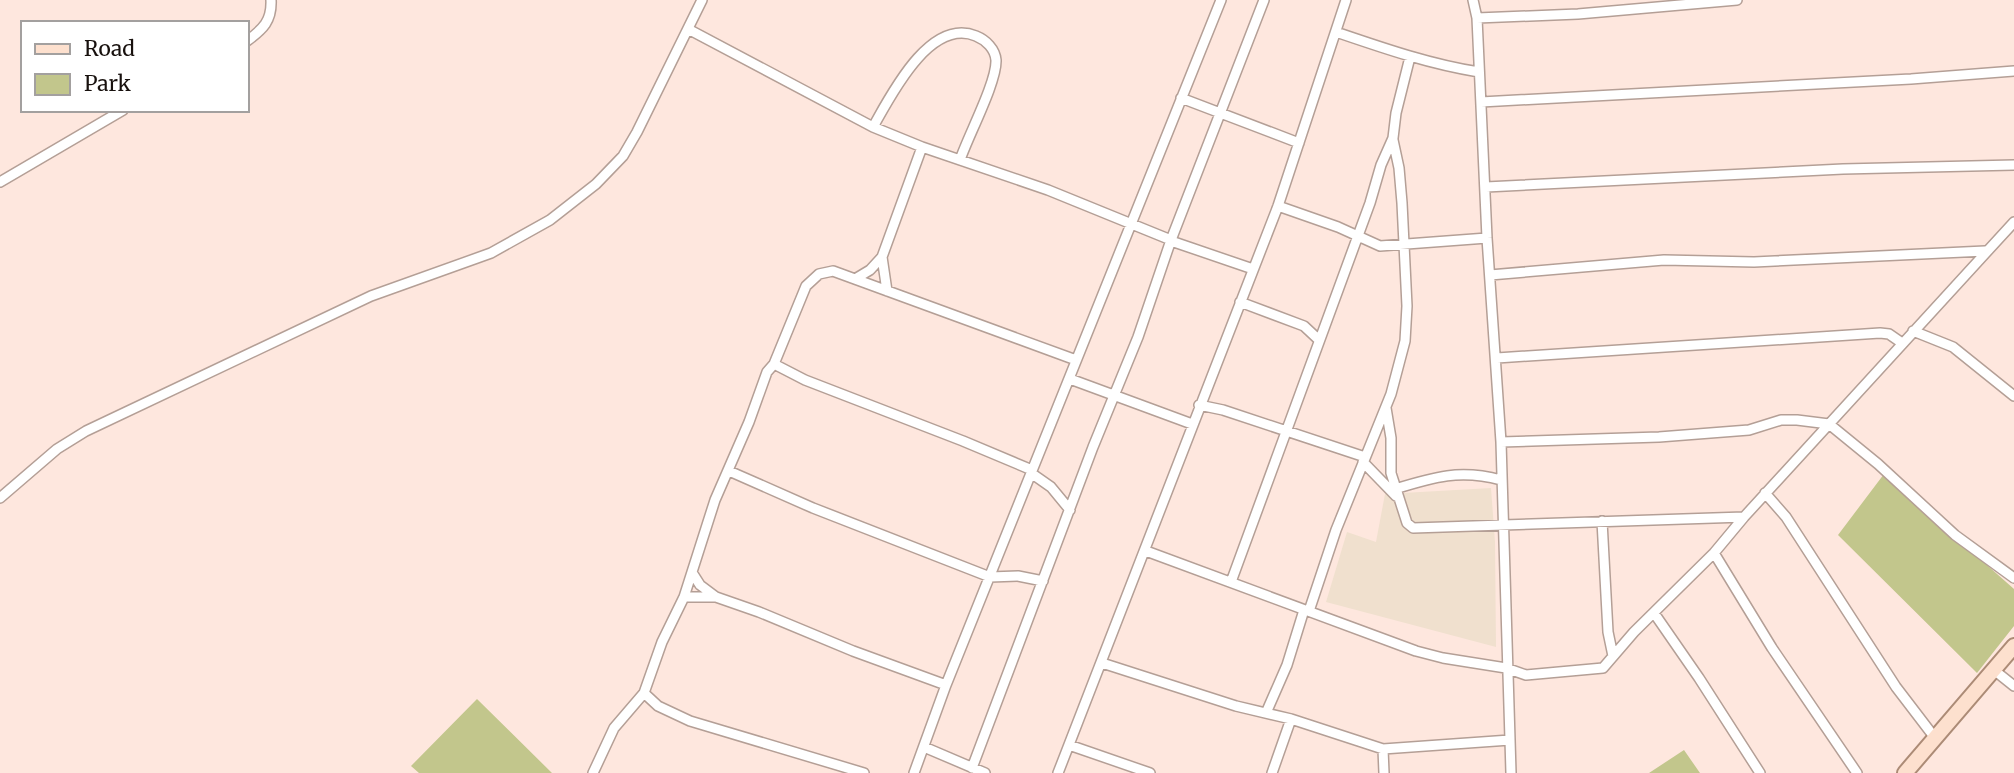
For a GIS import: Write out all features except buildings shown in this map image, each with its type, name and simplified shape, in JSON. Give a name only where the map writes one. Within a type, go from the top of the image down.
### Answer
[{"type":"main road","points":[[1905,773],[2014,646]]},
{"type":"street","points":[[248,40],[270,18],[271,0]]},
{"type":"street","points":[[0,498],[57,449],[86,432],[371,296],[491,253],[550,220],[596,184],[623,156],[702,0]]},
{"type":"street","points":[[914,773],[946,685],[1221,0]]},
{"type":"street","points":[[972,768],[1264,0]]},
{"type":"street","points":[[1058,773],[1278,206],[1346,0]]},
{"type":"street","points":[[1473,0],[1477,18],[1487,238],[1497,358],[1511,773]]},
{"type":"street","points":[[1477,18],[1578,14],[1737,0]]},
{"type":"street","points":[[688,29],[873,127],[1254,269]]},
{"type":"street","points":[[873,127],[890,97],[917,60],[942,38],[957,32],[981,38],[990,46],[996,58],[988,94],[960,160]]},
{"type":"street","points":[[1336,32],[1445,67],[1479,72]]},
{"type":"street","points":[[1231,582],[1393,138],[1396,113],[1410,57]]},
{"type":"street","points":[[1481,102],[2014,71]]},
{"type":"street","points":[[1181,98],[1300,143]]},
{"type":"street","points":[[0,182],[120,112]]},
{"type":"street","points":[[1266,713],[1386,408],[1400,363],[1407,324],[1399,168],[1393,138]]},
{"type":"street","points":[[855,279],[870,270],[882,257],[922,147]]},
{"type":"street","points":[[1486,187],[1843,169],[2014,166]]},
{"type":"street","points":[[1278,206],[1380,246],[1487,238]]},
{"type":"street","points":[[1146,551],[1443,659],[1506,668],[1526,675],[1598,669],[1607,665],[1714,553],[1765,493],[2014,222]]},
{"type":"street","points":[[1490,275],[1664,260],[1754,262],[1985,251]]},
{"type":"street","points":[[882,257],[887,291]]},
{"type":"street","points":[[593,773],[614,728],[644,694],[662,642],[693,574],[715,500],[767,372],[774,364],[809,281],[819,274],[833,271],[1076,360]]},
{"type":"street","points":[[1240,302],[1304,326],[1319,340]]},
{"type":"street","points":[[1913,331],[1954,347],[2014,396]]},
{"type":"street","points":[[1497,358],[1880,333],[1889,334],[1902,343]]},
{"type":"street","points":[[774,364],[805,380],[963,441],[1032,472],[1051,487],[1070,510]]},
{"type":"street","points":[[1070,379],[1115,393],[1192,424]]},
{"type":"street","points":[[1199,405],[1287,431],[1364,460],[1397,494]]},
{"type":"street","points":[[1386,408],[1391,438],[1391,473],[1407,523],[1413,528],[1744,517]]},
{"type":"street","points":[[1501,442],[1659,437],[1749,430],[1781,420],[1829,424],[1888,472],[1955,535],[2014,578]]},
{"type":"street","points":[[729,471],[813,508],[990,577],[1018,576],[1043,581]]},
{"type":"street","points":[[1397,494],[1455,473],[1501,480]]},
{"type":"street","points":[[1765,493],[1786,517],[1896,687],[1935,738]]},
{"type":"street","points":[[1602,521],[1608,632],[1613,656]]},
{"type":"street","points":[[1714,553],[1772,648],[1857,773]]},
{"type":"street","points":[[693,574],[700,585],[716,597],[946,685]]},
{"type":"street","points":[[684,597],[716,597]]},
{"type":"street","points":[[1654,613],[1760,773]]},
{"type":"street","points":[[1102,663],[1383,749],[1510,740]]},
{"type":"street","points":[[1993,670],[2014,685]]},
{"type":"street","points":[[644,694],[658,706],[690,721],[864,773]]},
{"type":"street","points":[[634,707],[658,706]]},
{"type":"street","points":[[1272,773],[1291,719]]},
{"type":"street","points":[[1069,745],[1150,773]]},
{"type":"street","points":[[923,747],[985,773]]},
{"type":"street","points":[[1383,749],[1384,773]]},
{"type":"shaded area","points":[[1491,488],[1495,542],[1496,647],[1326,602],[1347,532],[1376,542],[1385,494]]},
{"type":"green space","points":[[1884,474],[2014,589],[2014,626],[1977,673],[1838,535]]},
{"type":"green space","points":[[477,699],[552,773],[419,773],[411,766]]},
{"type":"green space","points":[[1684,750],[1700,773],[1649,773]]}]
